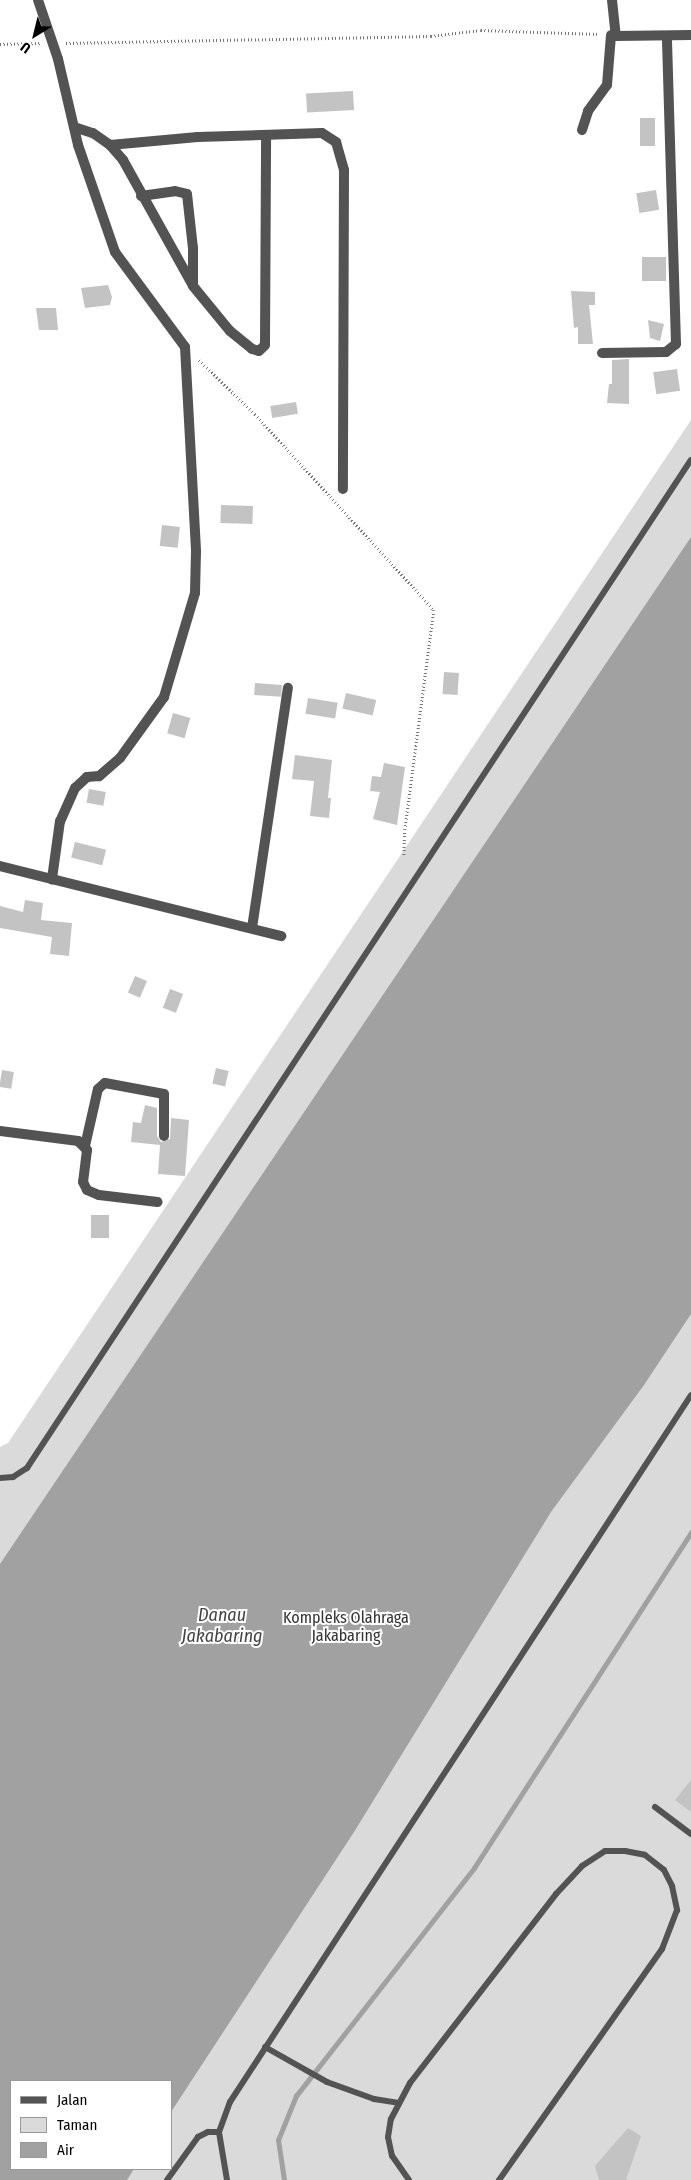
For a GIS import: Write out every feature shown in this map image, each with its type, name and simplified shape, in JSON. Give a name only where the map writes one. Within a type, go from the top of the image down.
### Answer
[{"type":"street","points":[[38,0],[58,59],[74,127],[115,252],[185,347],[196,552],[195,593],[164,697],[120,758],[100,776],[87,777],[75,788],[60,821],[52,879]]},
{"type":"street","points":[[612,0],[616,36],[691,35]]},
{"type":"street","points":[[582,130],[588,111],[607,85],[611,35]]},
{"type":"street","points":[[602,353],[666,352],[676,344],[667,36]]},
{"type":"street","points":[[74,127],[93,133],[110,145],[123,160],[141,196],[193,286],[230,331],[252,349],[263,349],[266,136]]},
{"type":"street","points":[[110,145],[198,137],[322,133],[336,142],[341,154],[345,332],[344,489]]},
{"type":"street","points":[[141,196],[175,191],[187,194],[193,248],[193,286]]},
{"type":"street","points":[[252,928],[288,688]]},
{"type":"street","points":[[0,866],[281,936]]},
{"type":"street","points":[[158,1202],[99,1195],[87,1190],[83,1182],[85,1146],[98,1089],[105,1083],[164,1094],[164,1136]]},
{"type":"street","points":[[0,1132],[71,1140],[85,1146]]},
{"type":"lane","points":[[0,1478],[13,1477],[27,1468],[691,460]]},
{"type":"lane","points":[[227,2180],[219,2132],[230,2102],[264,2047],[691,1395]]},
{"type":"lane","points":[[654,1807],[691,1834]]},
{"type":"lane","points":[[409,2180],[392,2156],[388,2137],[391,2119],[410,2083],[556,1894],[582,1866],[605,1851],[625,1850],[645,1855],[664,1870],[672,1886],[677,1910],[662,1949],[499,2180]]},
{"type":"lane","points":[[264,2047],[328,2082],[374,2099],[399,2103]]},
{"type":"lane","points":[[167,2180],[198,2137],[208,2132],[219,2132]]},
{"type":"path","points":[[0,44],[431,36],[481,30],[581,31],[611,35]]},
{"type":"path","points":[[185,347],[262,421],[434,610],[405,829],[404,856]]},
{"type":"green space","name":"Danau Jakabaring","points":[[691,420],[691,2180],[0,2180],[0,1447],[8,1443]]},
{"type":"water","name":"Danau Jakabaring","points":[[691,537],[691,1314],[644,1385],[551,1512],[354,1832],[172,2110],[172,2080],[10,2080],[10,2170],[133,2170],[127,2180],[0,2180],[0,1564]]},
{"type":"building","points":[[353,91],[354,110],[307,112],[306,93]]},
{"type":"building","points":[[640,118],[655,118],[655,146],[640,146]]},
{"type":"building","points":[[656,190],[659,210],[639,213],[636,193]]},
{"type":"building","points":[[642,257],[666,257],[666,281],[642,281]]},
{"type":"building","points":[[108,285],[112,297],[110,305],[85,308],[81,288]]},
{"type":"building","points":[[571,291],[595,292],[595,305],[589,305],[593,344],[578,344],[578,327],[574,328]]},
{"type":"building","points":[[36,308],[56,308],[58,330],[39,330]]},
{"type":"building","points":[[648,320],[664,324],[660,341],[650,338]]},
{"type":"building","points":[[629,359],[629,404],[607,403],[609,384],[612,384],[612,360]]},
{"type":"building","points":[[677,369],[680,391],[656,394],[653,372]]},
{"type":"building","points":[[296,402],[298,414],[272,418],[270,406]]},
{"type":"building","points":[[221,505],[253,506],[252,524],[220,523]]},
{"type":"building","points":[[162,525],[180,527],[178,548],[160,546]]},
{"type":"building","points":[[444,672],[459,673],[457,695],[442,694]]},
{"type":"building","points":[[255,683],[282,685],[281,697],[254,695]]},
{"type":"building","points":[[346,693],[376,700],[373,716],[342,709]]},
{"type":"building","points":[[308,698],[338,703],[335,718],[305,714]]},
{"type":"building","points":[[173,713],[190,718],[185,738],[167,733]]},
{"type":"building","points":[[295,755],[332,760],[328,798],[331,798],[329,818],[310,816],[314,781],[292,779]]},
{"type":"building","points":[[384,763],[405,767],[397,825],[373,819],[380,792],[370,791],[372,776],[381,777]]},
{"type":"building","points":[[89,789],[106,792],[103,806],[87,803]]},
{"type":"building","points":[[75,842],[106,850],[102,865],[71,858]]},
{"type":"building","points":[[25,900],[43,903],[41,920],[72,923],[69,956],[50,954],[52,937],[0,928],[0,906],[23,912]]},
{"type":"building","points":[[135,976],[147,981],[140,998],[128,993]]},
{"type":"building","points":[[170,989],[183,994],[176,1013],[163,1008]]},
{"type":"building","points":[[216,1068],[229,1071],[225,1087],[212,1084]]},
{"type":"building","points":[[2,1070],[14,1072],[11,1089],[0,1087]]},
{"type":"building","points":[[145,1105],[157,1108],[157,1136],[161,1142],[170,1139],[171,1118],[189,1120],[185,1176],[158,1174],[160,1145],[131,1142],[133,1122],[141,1123]]},
{"type":"building","points":[[91,1215],[109,1215],[109,1238],[91,1238]]},
{"type":"building","points":[[691,1780],[691,1812],[675,1800]]},
{"type":"building","points":[[628,2128],[641,2136],[626,2180],[599,2180],[595,2166]]},
{"type":"waterway","points":[[284,2180],[278,2140],[296,2096],[474,1868],[691,1532]]},
{"type":"park label","name":"Kompleks Olahraga Jakabaring","points":[[346,1627]]}]
